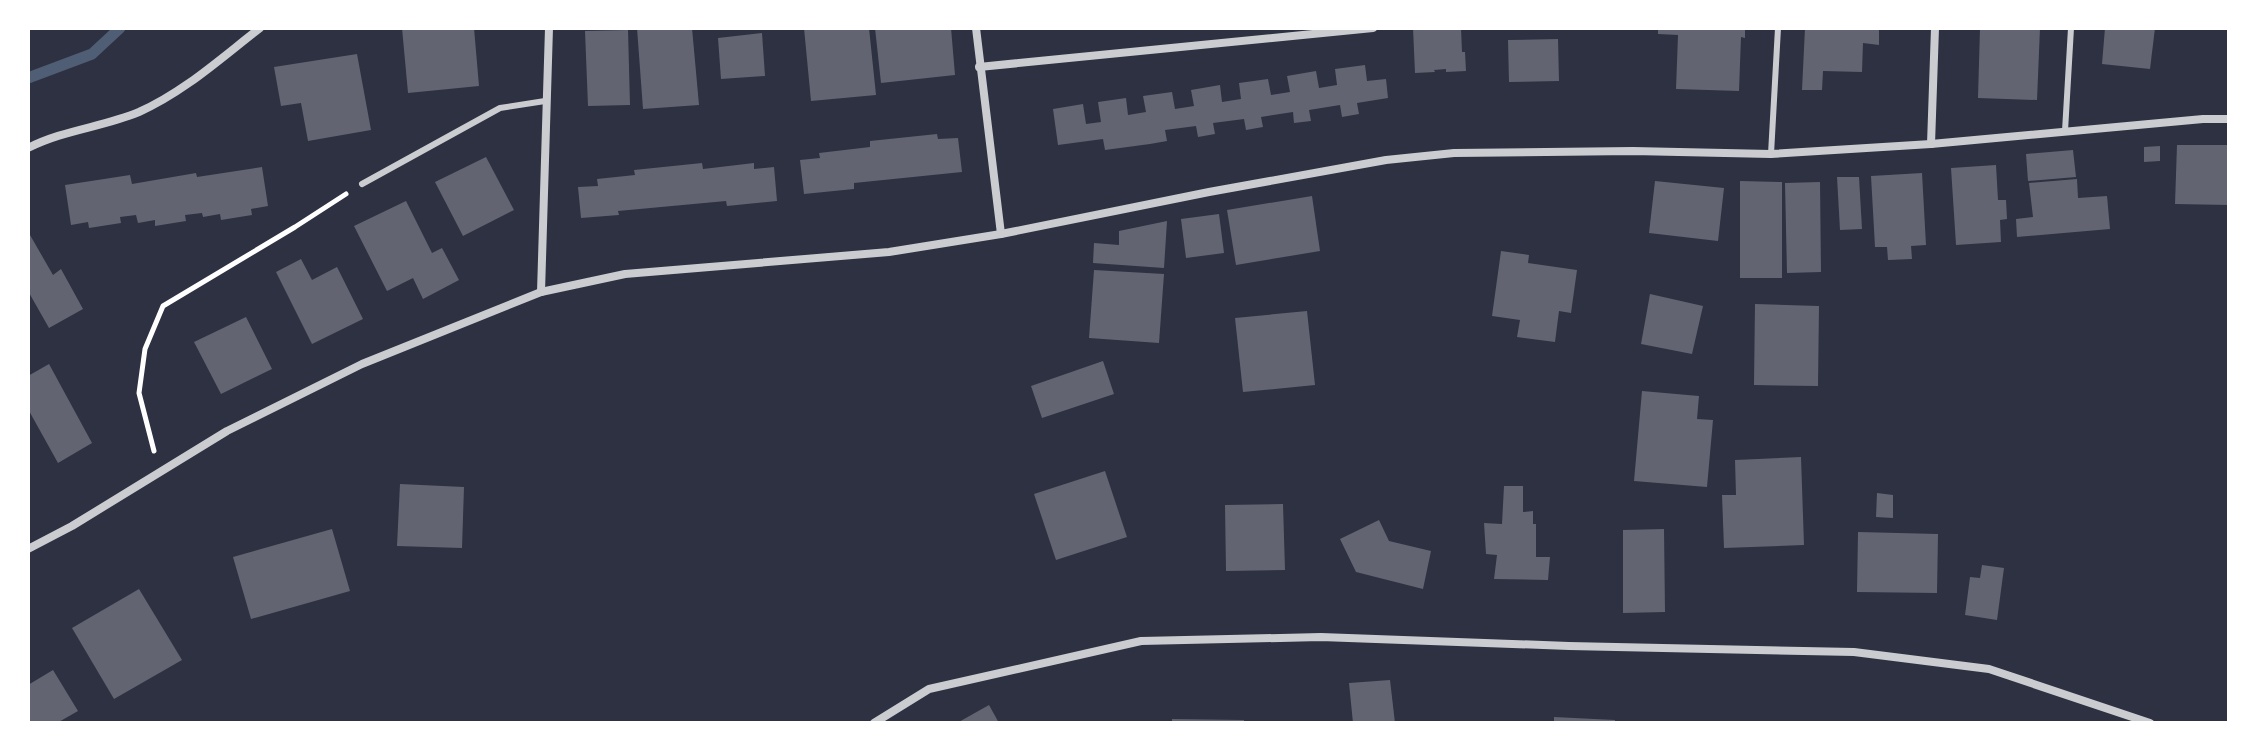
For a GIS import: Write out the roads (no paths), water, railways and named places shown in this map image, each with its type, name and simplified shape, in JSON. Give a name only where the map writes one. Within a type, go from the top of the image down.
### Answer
[{"type":"street","points":[[28,148],[47,139],[138,112],[181,90],[260,28]]},
{"type":"street","points":[[541,292],[549,28]]},
{"type":"street","points":[[976,28],[1001,234]]},
{"type":"street","points":[[979,67],[1373,28]]},
{"type":"street","points":[[1931,144],[1935,28]]},
{"type":"street","points":[[28,549],[72,526],[227,431],[362,364],[541,292],[625,274],[889,252],[1001,234],[1386,160],[1441,154],[1633,151],[1771,154],[2229,119]]},
{"type":"street","points":[[874,723],[929,689],[1141,641],[1321,637],[1854,652],[1989,669],[2150,723]]},
{"type":"lane","points":[[1771,154],[1778,28]]},
{"type":"lane","points":[[2065,131],[2071,28]]},
{"type":"lane","points":[[362,184],[500,108],[545,101]]},
{"type":"waterway","points":[[28,78],[92,54],[120,28]]}]
